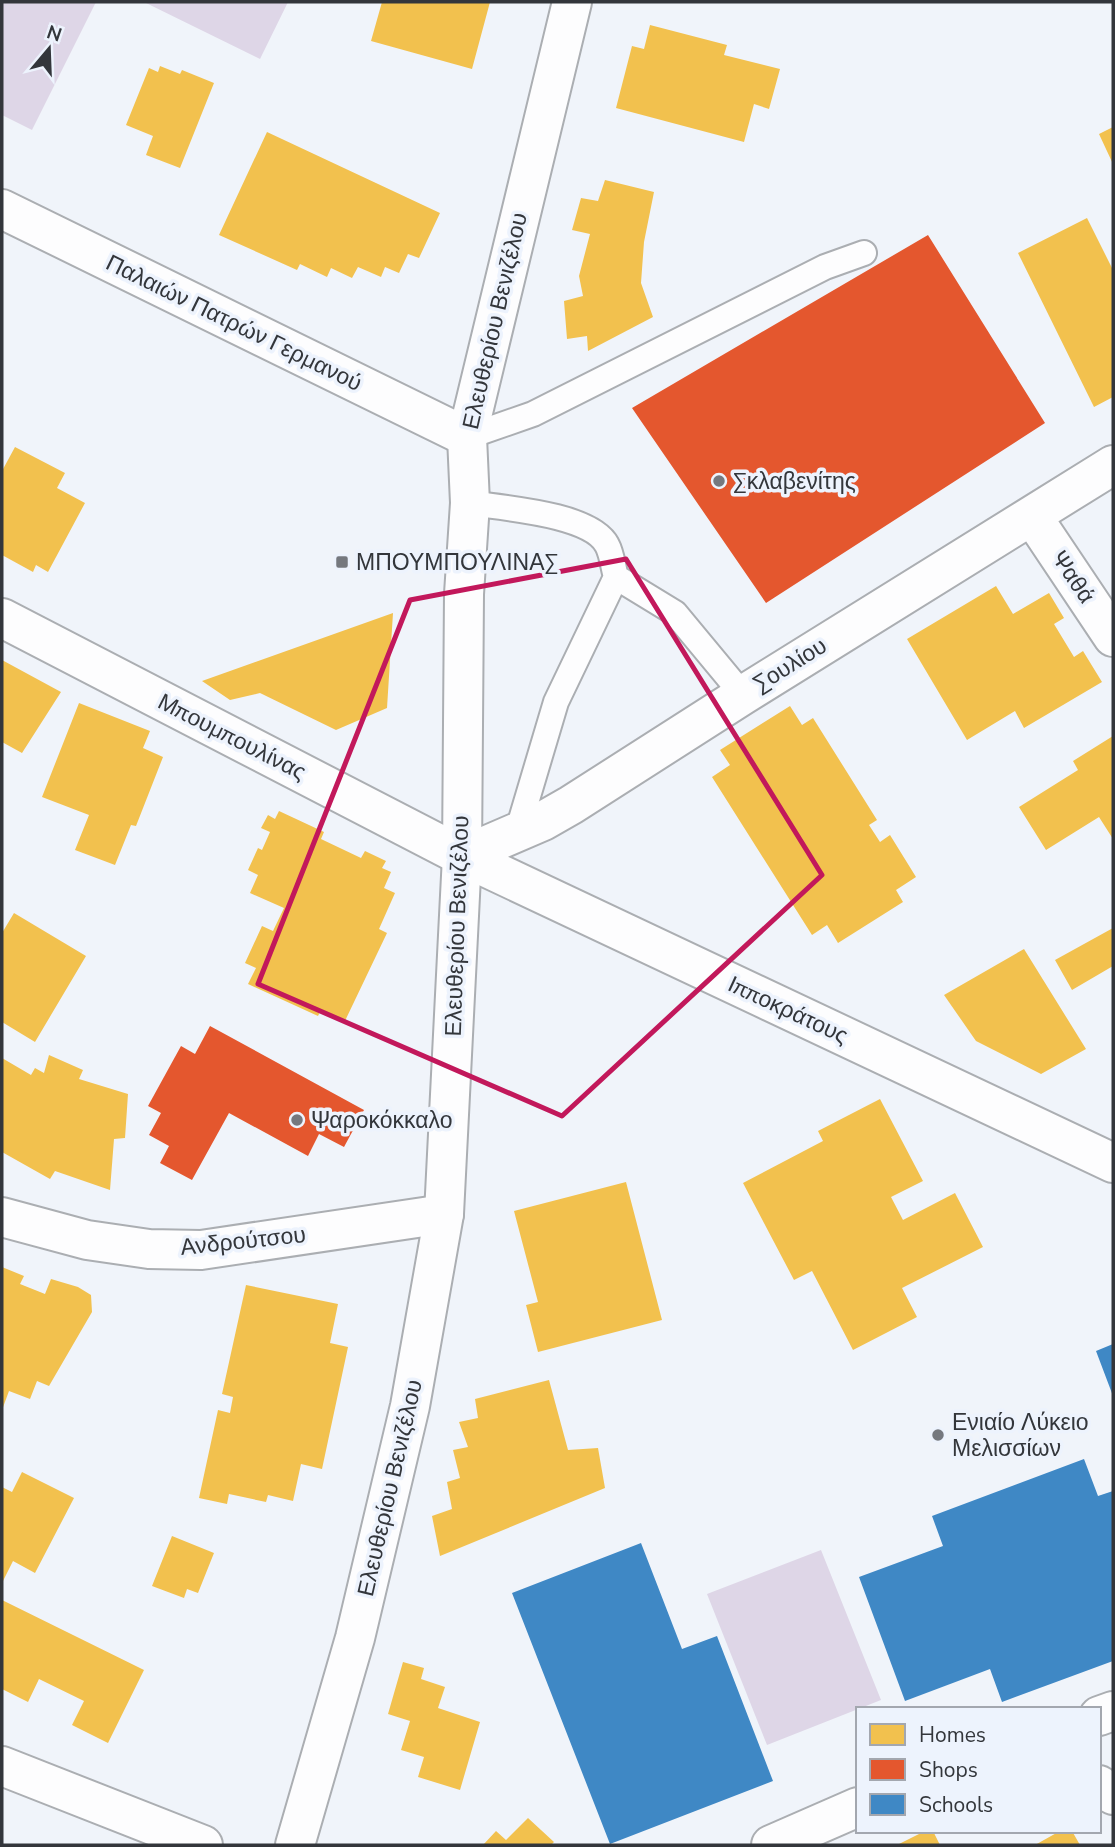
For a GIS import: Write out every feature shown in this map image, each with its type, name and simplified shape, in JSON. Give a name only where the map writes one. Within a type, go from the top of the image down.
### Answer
[{"type":"street","name":"Ελευθερίου Βενιζέλου","points":[[295,1845],[355,1638],[407,1420],[444,1214],[462,856],[464,594],[470,503],[467,438],[572,2]]},
{"type":"street","name":"Παλαιών Πατρών Γερμανού","points":[[2,209],[467,438]]},
{"type":"street","name":"Σουλίου","points":[[462,856],[543,821],[571,805],[1113,465]]},
{"type":"street","name":"Ψαθά","points":[[1032,516],[1113,638]]},
{"type":"street","name":"Μπουμπουλίνας","points":[[2,618],[462,856]]},
{"type":"street","name":"Ιπποκράτους","points":[[462,856],[1113,1163]]},
{"type":"street","name":"Ανδρούτσου","points":[[2,1217],[87,1240],[149,1249],[201,1250],[444,1214]]},
{"type":"street","points":[[2,1766],[203,1845]]},
{"type":"street","points":[[771,1845],[856,1808]]},
{"type":"lane","points":[[467,438],[533,414],[813,273],[864,253]]},
{"type":"lane","points":[[470,503],[572,520],[592,529],[607,545],[616,577],[556,702],[517,832]]},
{"type":"lane","points":[[616,577],[676,612],[743,695]]},
{"type":"highlighted area","points":[[626,559],[822,875],[562,1116],[258,984],[410,600]]},
{"type":"shaded area","points":[[2,2],[96,2],[32,130],[2,115]]},
{"type":"shaded area","points":[[144,2],[288,2],[260,59]]},
{"type":"shaded area","points":[[821,1550],[881,1700],[856,1707],[856,1710],[767,1745],[707,1594]]},
{"type":"building: Homes","points":[[382,2],[490,2],[472,69],[371,41]]},
{"type":"building: Homes","points":[[650,25],[727,45],[724,55],[780,69],[769,109],[754,104],[744,142],[616,108],[632,46],[644,49]]},
{"type":"building: Homes","points":[[160,66],[180,74],[182,70],[214,83],[180,168],[146,155],[153,136],[126,125],[149,68],[158,72]]},
{"type":"building: Homes","points":[[1113,127],[1113,164],[1099,134]]},
{"type":"building: Homes","points":[[267,132],[440,213],[419,258],[408,254],[399,273],[385,267],[381,277],[358,267],[352,278],[331,268],[327,277],[300,264],[297,270],[219,235]]},
{"type":"building: Homes","points":[[605,180],[654,192],[644,242],[641,283],[653,317],[588,351],[587,336],[567,339],[564,301],[583,296],[579,276],[590,234],[572,230],[581,198],[598,201]]},
{"type":"building: Homes","points":[[1087,218],[1113,270],[1113,397],[1094,407],[1018,253]]},
{"type":"building: Homes","points":[[15,447],[65,473],[57,488],[85,503],[48,572],[36,565],[33,572],[2,555],[2,471]]},
{"type":"building: Homes","points":[[996,586],[1013,614],[1049,593],[1064,618],[1054,624],[1074,657],[1083,651],[1102,682],[1024,728],[1015,711],[967,740],[907,639]]},
{"type":"building: Homes","points":[[393,613],[387,708],[336,730],[260,693],[230,700],[202,681]]},
{"type":"building: Homes","points":[[2,660],[61,692],[22,753],[2,742]]},
{"type":"building: Homes","points":[[79,703],[150,731],[143,748],[163,757],[136,826],[131,825],[115,865],[75,850],[89,815],[42,797]]},
{"type":"building: Homes","points":[[790,706],[802,725],[813,718],[877,820],[869,825],[880,842],[890,835],[916,877],[896,890],[903,902],[838,943],[827,925],[812,935],[712,777],[730,765],[720,750]]},
{"type":"building: Homes","points":[[1113,736],[1113,839],[1099,817],[1046,850],[1019,807],[1078,770],[1073,761]]},
{"type":"building: Homes","points":[[279,811],[324,832],[321,839],[361,858],[365,851],[386,861],[382,868],[391,872],[384,888],[395,893],[379,929],[387,933],[344,1023],[320,1012],[318,1016],[248,984],[256,968],[245,963],[262,926],[273,931],[284,908],[250,893],[258,875],[248,870],[258,848],[262,850],[270,832],[261,828],[268,815],[275,819]]},
{"type":"building: Homes","points":[[14,913],[86,956],[35,1042],[2,1022],[2,933]]},
{"type":"building: Homes","points":[[1113,928],[1113,966],[1072,990],[1055,960]]},
{"type":"building: Homes","points":[[1024,949],[1086,1049],[1041,1074],[976,1041],[944,995]]},
{"type":"building: Homes","points":[[49,1055],[83,1070],[79,1079],[128,1094],[125,1138],[114,1139],[110,1190],[55,1171],[50,1179],[2,1152],[2,1058],[31,1075],[35,1068],[44,1073]]},
{"type":"building: Homes","points":[[880,1099],[923,1181],[891,1197],[903,1220],[955,1193],[983,1247],[902,1288],[917,1317],[853,1350],[812,1271],[794,1280],[743,1183],[823,1141],[818,1131]]},
{"type":"building: Homes","points":[[626,1182],[662,1320],[538,1352],[526,1305],[538,1302],[514,1211]]},
{"type":"building: Homes","points":[[2,1267],[24,1276],[20,1284],[45,1294],[51,1279],[78,1287],[91,1295],[92,1312],[49,1386],[37,1381],[30,1399],[9,1391],[2,1410]]},
{"type":"building: Homes","points":[[246,1285],[338,1304],[330,1343],[348,1347],[322,1469],[301,1464],[293,1501],[268,1495],[266,1502],[229,1494],[227,1504],[199,1498],[218,1410],[230,1413],[233,1397],[222,1394]]},
{"type":"building: Homes","points":[[549,1380],[568,1450],[598,1448],[605,1488],[440,1556],[432,1516],[452,1509],[447,1482],[460,1478],[453,1450],[468,1447],[459,1422],[478,1418],[475,1399]]},
{"type":"building: Homes","points":[[22,1472],[74,1498],[35,1573],[13,1561],[2,1583],[2,1487],[12,1492]]},
{"type":"building: Homes","points":[[172,1536],[214,1553],[198,1593],[187,1589],[184,1598],[152,1586]]},
{"type":"building: Homes","points":[[2,1600],[144,1670],[108,1743],[72,1725],[84,1701],[39,1679],[28,1702],[2,1689]]},
{"type":"building: Homes","points":[[403,1662],[424,1668],[421,1679],[445,1687],[438,1708],[480,1722],[460,1790],[418,1777],[424,1757],[401,1750],[410,1721],[388,1714]]},
{"type":"building: Homes","points":[[528,1818],[554,1842],[551,1845],[483,1845],[496,1831],[506,1840]]},
{"type":"building: Homes","points":[[921,1833],[934,1833],[940,1845],[897,1845]]},
{"type":"building: Homes","points":[[1056,1833],[1073,1833],[1080,1845],[1035,1845]]},
{"type":"building: Shops","points":[[928,235],[1045,423],[766,603],[632,408]]},
{"type":"building: Shops","points":[[210,1026],[364,1110],[344,1147],[319,1134],[308,1156],[229,1113],[192,1180],[160,1163],[169,1146],[149,1135],[161,1113],[148,1106],[181,1046],[195,1054]]},
{"type":"building: Schools","points":[[1113,1344],[1113,1396],[1096,1351]]},
{"type":"building: Schools","points":[[1084,1459],[1098,1496],[1113,1491],[1113,1661],[1002,1702],[990,1669],[905,1701],[859,1577],[943,1546],[932,1516]]},
{"type":"building: Schools","points":[[641,1543],[682,1649],[717,1636],[773,1781],[610,1844],[512,1593]]},
{"type":"place","name":"Σκλαβενίτης","points":[[719,481]]},
{"type":"place","name":"ΜΠΟΥΜΠΟΥΛΙΝΑΣ","points":[[342,562]]},
{"type":"place","name":"Ψαροκόκκαλο","points":[[297,1120]]},
{"type":"place","name":"Ενιαίο Λύκειο Μελισσίων","points":[[938,1435]]}]
